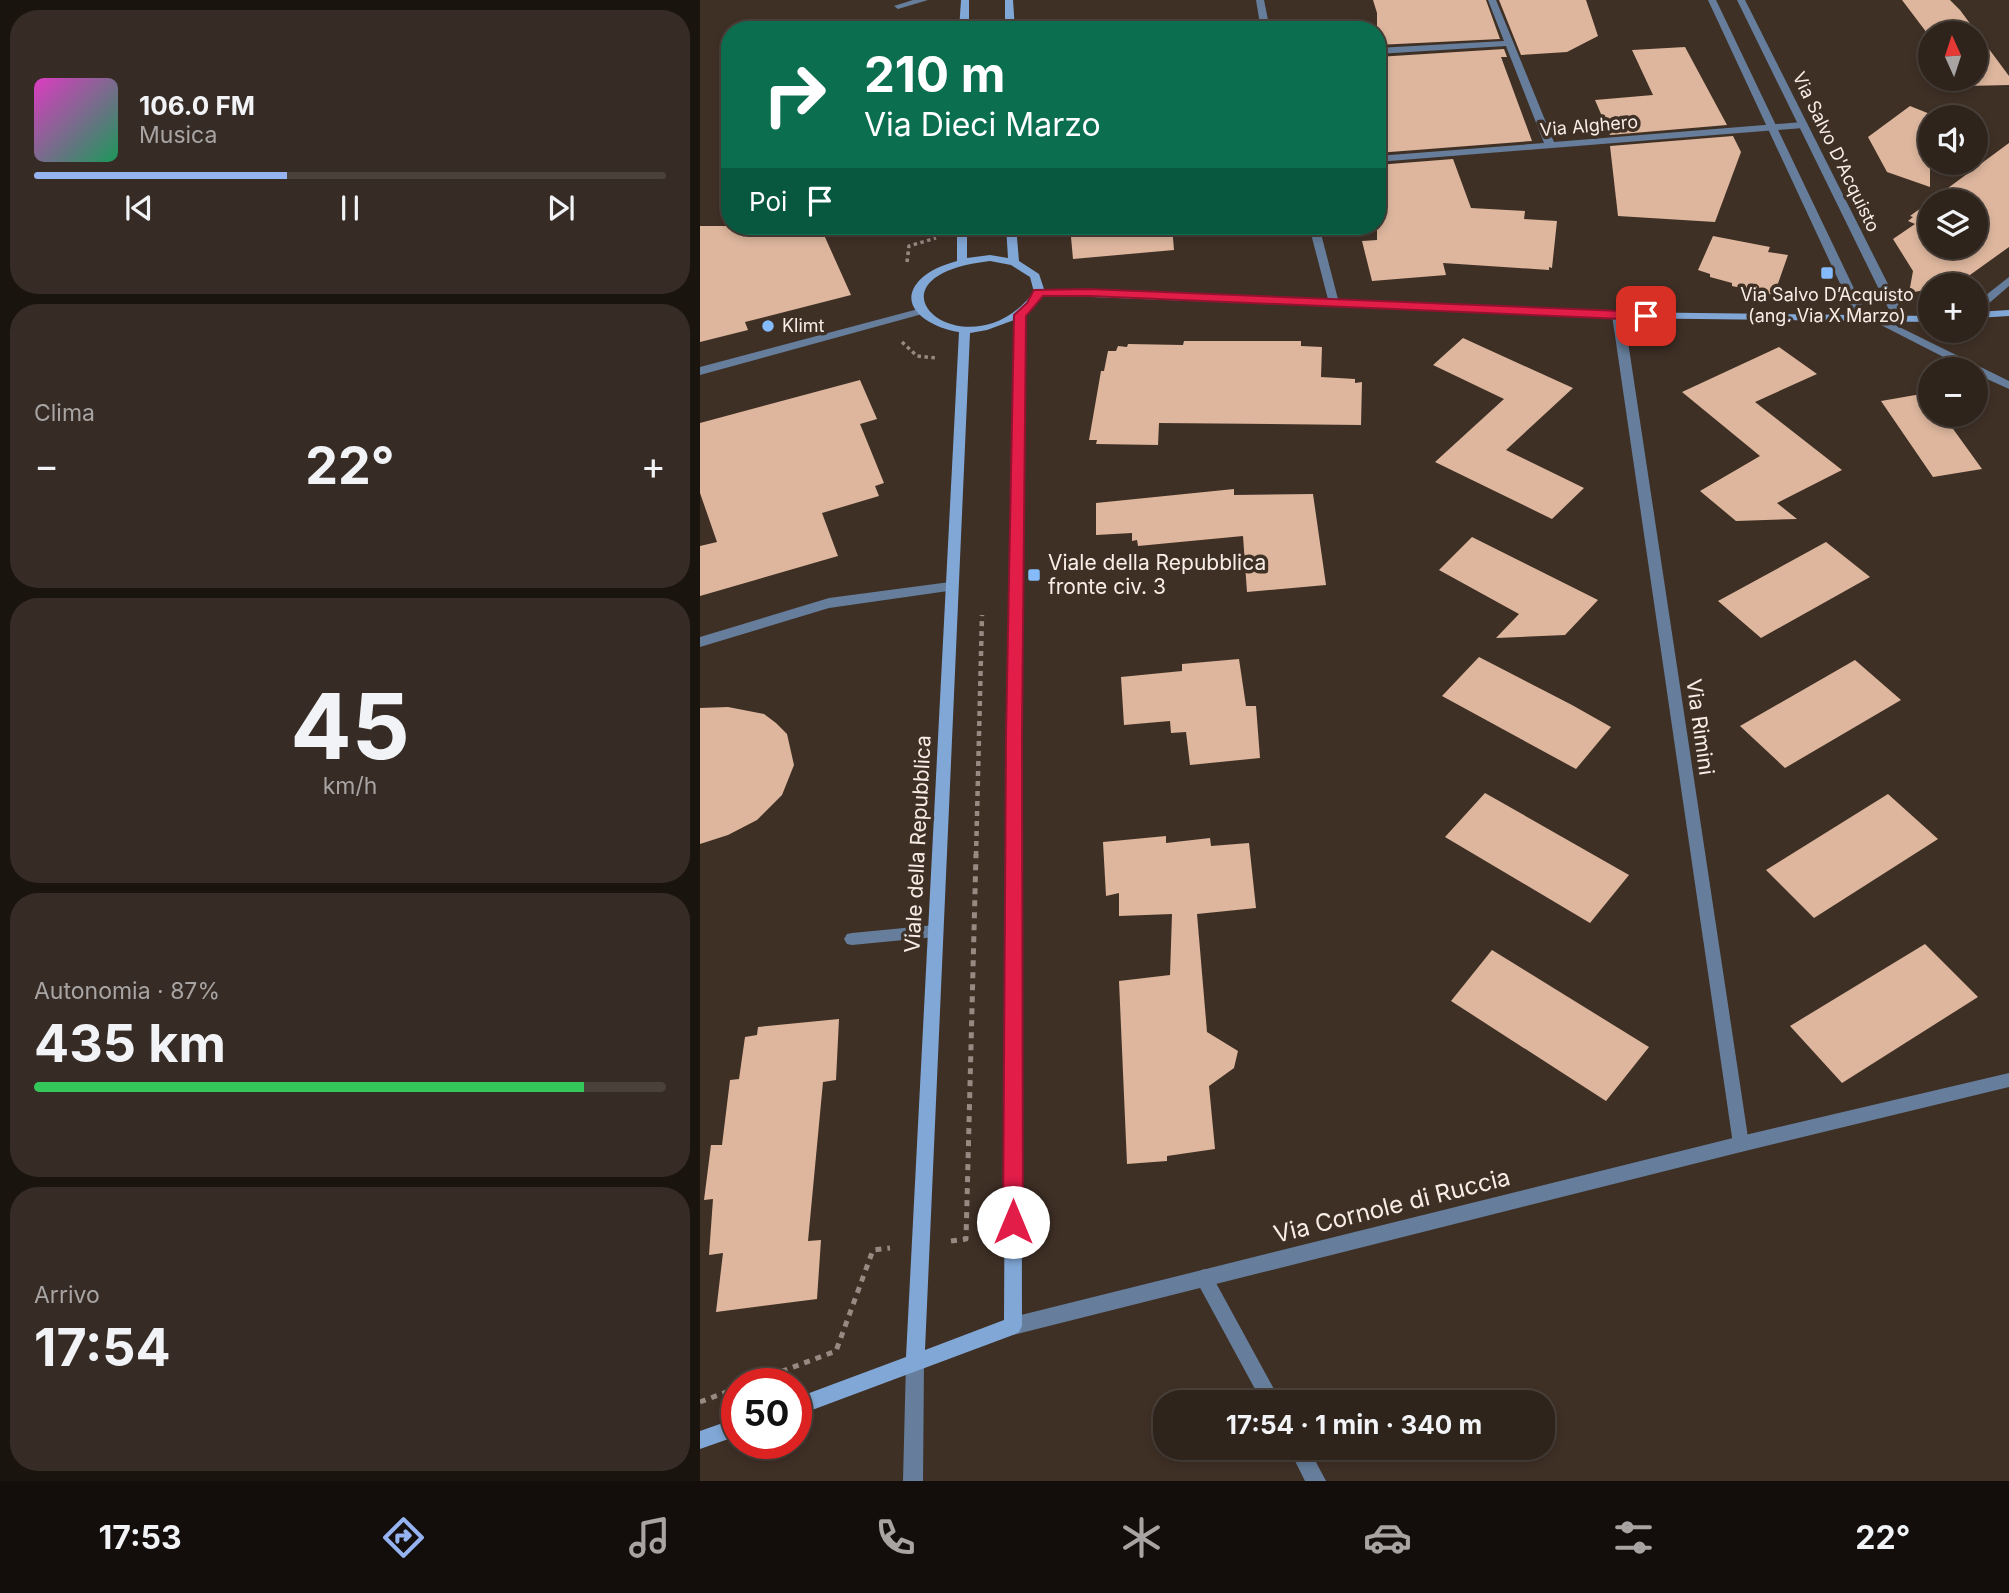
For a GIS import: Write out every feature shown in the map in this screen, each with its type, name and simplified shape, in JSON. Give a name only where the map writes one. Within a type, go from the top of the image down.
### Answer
[{"type":"main road","points":[[964,21],[965,0]]},
{"type":"main road","points":[[1009,0],[1010,21]]},
{"type":"main road","points":[[962,235],[962,261]]},
{"type":"main road","points":[[1012,235],[1014,262]]},
{"type":"main road","points":[[990,258],[1014,262],[1035,276],[1039,292],[1032,305],[1020,315],[1003,323],[965,329],[940,323],[922,311],[918,301],[926,280],[937,271],[962,261],[990,258]]},
{"type":"main road","points":[[1039,292],[1618,315],[1881,321],[1918,319]]},
{"type":"main road","points":[[1988,314],[2009,313]]},
{"type":"main road","points":[[1013,1326],[1014,736],[1020,315]]},
{"type":"main road","name":"Viale della Repubblica","points":[[915,1362],[950,587],[965,329]]},
{"type":"main road","name":"Via Cornole di Ruccia","points":[[812,1401],[1013,1326]]},
{"type":"main road","points":[[700,1440],[721,1433]]},
{"type":"street","points":[[898,6],[924,0]]},
{"type":"street","points":[[1260,0],[1264,21]]},
{"type":"street","points":[[1492,0],[1550,145]]},
{"type":"street","points":[[1712,0],[1863,320]]},
{"type":"street","name":"Via Salvo D'Acquisto","points":[[1741,0],[1900,320]]},
{"type":"street","points":[[1386,50],[1510,43]]},
{"type":"street","name":"Via Alghero","points":[[1386,158],[1803,125]]},
{"type":"street","points":[[1316,235],[1334,303]]},
{"type":"street","points":[[1988,298],[2009,280]]},
{"type":"street","points":[[700,371],[922,311]]},
{"type":"street","name":"Via Rimini","points":[[1618,315],[1741,1144]]},
{"type":"street","points":[[1881,321],[1950,357]]},
{"type":"street","points":[[1988,376],[2009,385]]},
{"type":"street","points":[[700,642],[828,603],[950,587]]},
{"type":"street","points":[[852,939],[935,931]]},
{"type":"street","name":"Via Cornole di Ruccia","points":[[1013,1326],[1741,1144],[2009,1080]]},
{"type":"street","points":[[1204,1278],[1265,1390]]},
{"type":"street","points":[[913,1481],[915,1362]]},
{"type":"street","points":[[1304,1460],[1316,1481]]},
{"type":"path","points":[[900,340],[917,356],[934,358]]},
{"type":"path","points":[[950,1241],[966,1239],[982,602]]},
{"type":"path","points":[[791,1368],[836,1351],[873,1250],[891,1248]]},
{"type":"path","points":[[700,1402],[721,1394]]},
{"type":"building","points":[[1373,0],[1486,0],[1500,39],[1386,45],[1386,21],[1377,21]]},
{"type":"building","points":[[1499,0],[1586,0],[1598,36],[1567,52],[1521,55]]},
{"type":"building","points":[[1902,0],[1950,0],[1968,21],[1918,21]]},
{"type":"building","points":[[1685,47],[1727,125],[1610,135],[1595,100],[1653,95],[1632,50]]},
{"type":"building","points":[[1988,48],[2009,76],[2009,85],[1988,86]]},
{"type":"building","points":[[1504,49],[1507,57],[1501,57],[1532,141],[1386,152],[1386,56]]},
{"type":"building","points":[[1910,106],[1918,109],[1918,175],[1930,175],[1930,187],[1887,172],[1868,137]]},
{"type":"building","points":[[1733,136],[1741,152],[1715,222],[1618,216],[1610,146]]},
{"type":"building","points":[[2009,143],[2009,247],[1973,273],[1918,273],[1918,291],[1909,293],[1913,271],[1893,239],[1915,224],[1908,221],[1913,217],[1910,216],[1918,210],[1918,259],[1988,259],[1988,189],[1946,189],[1965,175],[1988,175],[1988,158]]},
{"type":"building","points":[[1453,159],[1471,208],[1525,211],[1524,219],[1557,221],[1552,268],[1549,267],[1549,270],[1443,263],[1446,275],[1372,281],[1362,241],[1377,240],[1377,235],[1386,235],[1386,164]]},
{"type":"building","points":[[700,226],[721,226],[721,235],[824,235],[851,295],[745,322],[748,330],[700,342]]},
{"type":"building","points":[[1071,235],[1173,235],[1174,250],[1073,259]]},
{"type":"building","points":[[1713,236],[1770,247],[1768,252],[1788,255],[1774,295],[1732,286],[1732,283],[1710,277],[1710,274],[1698,270]]},
{"type":"building","points":[[1463,338],[1573,388],[1506,450],[1584,488],[1552,519],[1435,462],[1504,399],[1433,365]]},
{"type":"building","points":[[1184,341],[1301,341],[1301,346],[1322,347],[1321,377],[1355,379],[1355,383],[1362,382],[1361,425],[1159,423],[1158,445],[1096,444],[1097,440],[1089,440],[1101,371],[1104,371],[1108,351],[1116,351],[1118,346],[1127,347],[1128,344],[1183,345]]},
{"type":"building","points":[[1779,347],[1817,374],[1755,402],[1842,470],[1777,503],[1797,519],[1736,521],[1700,491],[1760,456],[1682,392]]},
{"type":"building","points":[[860,380],[877,419],[860,424],[884,483],[875,486],[879,496],[822,513],[838,556],[700,596],[700,546],[717,542],[700,493],[700,423]]},
{"type":"building","points":[[1918,395],[1918,427],[1952,427],[1982,469],[1933,477],[1881,401]]},
{"type":"building","points":[[1234,489],[1234,495],[1313,494],[1326,585],[1247,592],[1243,536],[1138,546],[1137,540],[1132,541],[1132,533],[1096,535],[1096,503]]},
{"type":"building","points":[[1472,537],[1598,600],[1565,635],[1496,638],[1519,614],[1439,570]]},
{"type":"building","points":[[1826,542],[1870,577],[1761,638],[1718,601]]},
{"type":"building","points":[[1479,657],[1611,727],[1576,769],[1442,696]]},
{"type":"building","points":[[1239,659],[1246,706],[1256,706],[1260,758],[1190,765],[1186,732],[1171,733],[1170,721],[1124,725],[1121,677],[1182,671],[1182,664]]},
{"type":"building","points":[[1855,660],[1901,700],[1785,768],[1740,726]]},
{"type":"building","points":[[728,707],[764,714],[776,723],[787,734],[794,765],[782,795],[757,820],[728,835],[700,844],[700,708]]},
{"type":"building","points":[[1485,793],[1629,875],[1590,923],[1445,837]]},
{"type":"building","points":[[1888,794],[1938,839],[1814,918],[1766,870]]},
{"type":"building","points":[[1166,836],[1166,843],[1210,838],[1211,846],[1249,843],[1256,908],[1197,914],[1207,1032],[1238,1051],[1234,1068],[1209,1086],[1215,1149],[1167,1156],[1167,1161],[1127,1164],[1119,981],[1170,975],[1172,914],[1119,916],[1119,893],[1106,896],[1103,842]]},
{"type":"building","points":[[1925,944],[1978,997],[1842,1083],[1790,1026]]},
{"type":"building","points":[[1492,950],[1649,1047],[1606,1101],[1451,1001]]},
{"type":"building","points":[[839,1019],[836,1080],[823,1082],[808,1241],[821,1240],[817,1299],[716,1312],[723,1253],[709,1255],[713,1199],[704,1200],[711,1145],[722,1145],[730,1080],[739,1079],[745,1037],[757,1035],[758,1027]]},
{"type":"place","name":"Via Salvo D’Acquisto (ang. Via X Marzo)","points":[[1827,273]]},
{"type":"place","name":"Klimt","points":[[768,326]]},
{"type":"place","name":"Viale della Repubblica fronte civ. 3","points":[[1034,575]]},
{"type":"route","points":[[1013,1222],[1014,736],[1020,315],[1032,305],[1039,292],[1089,292],[1646,316]]}]
